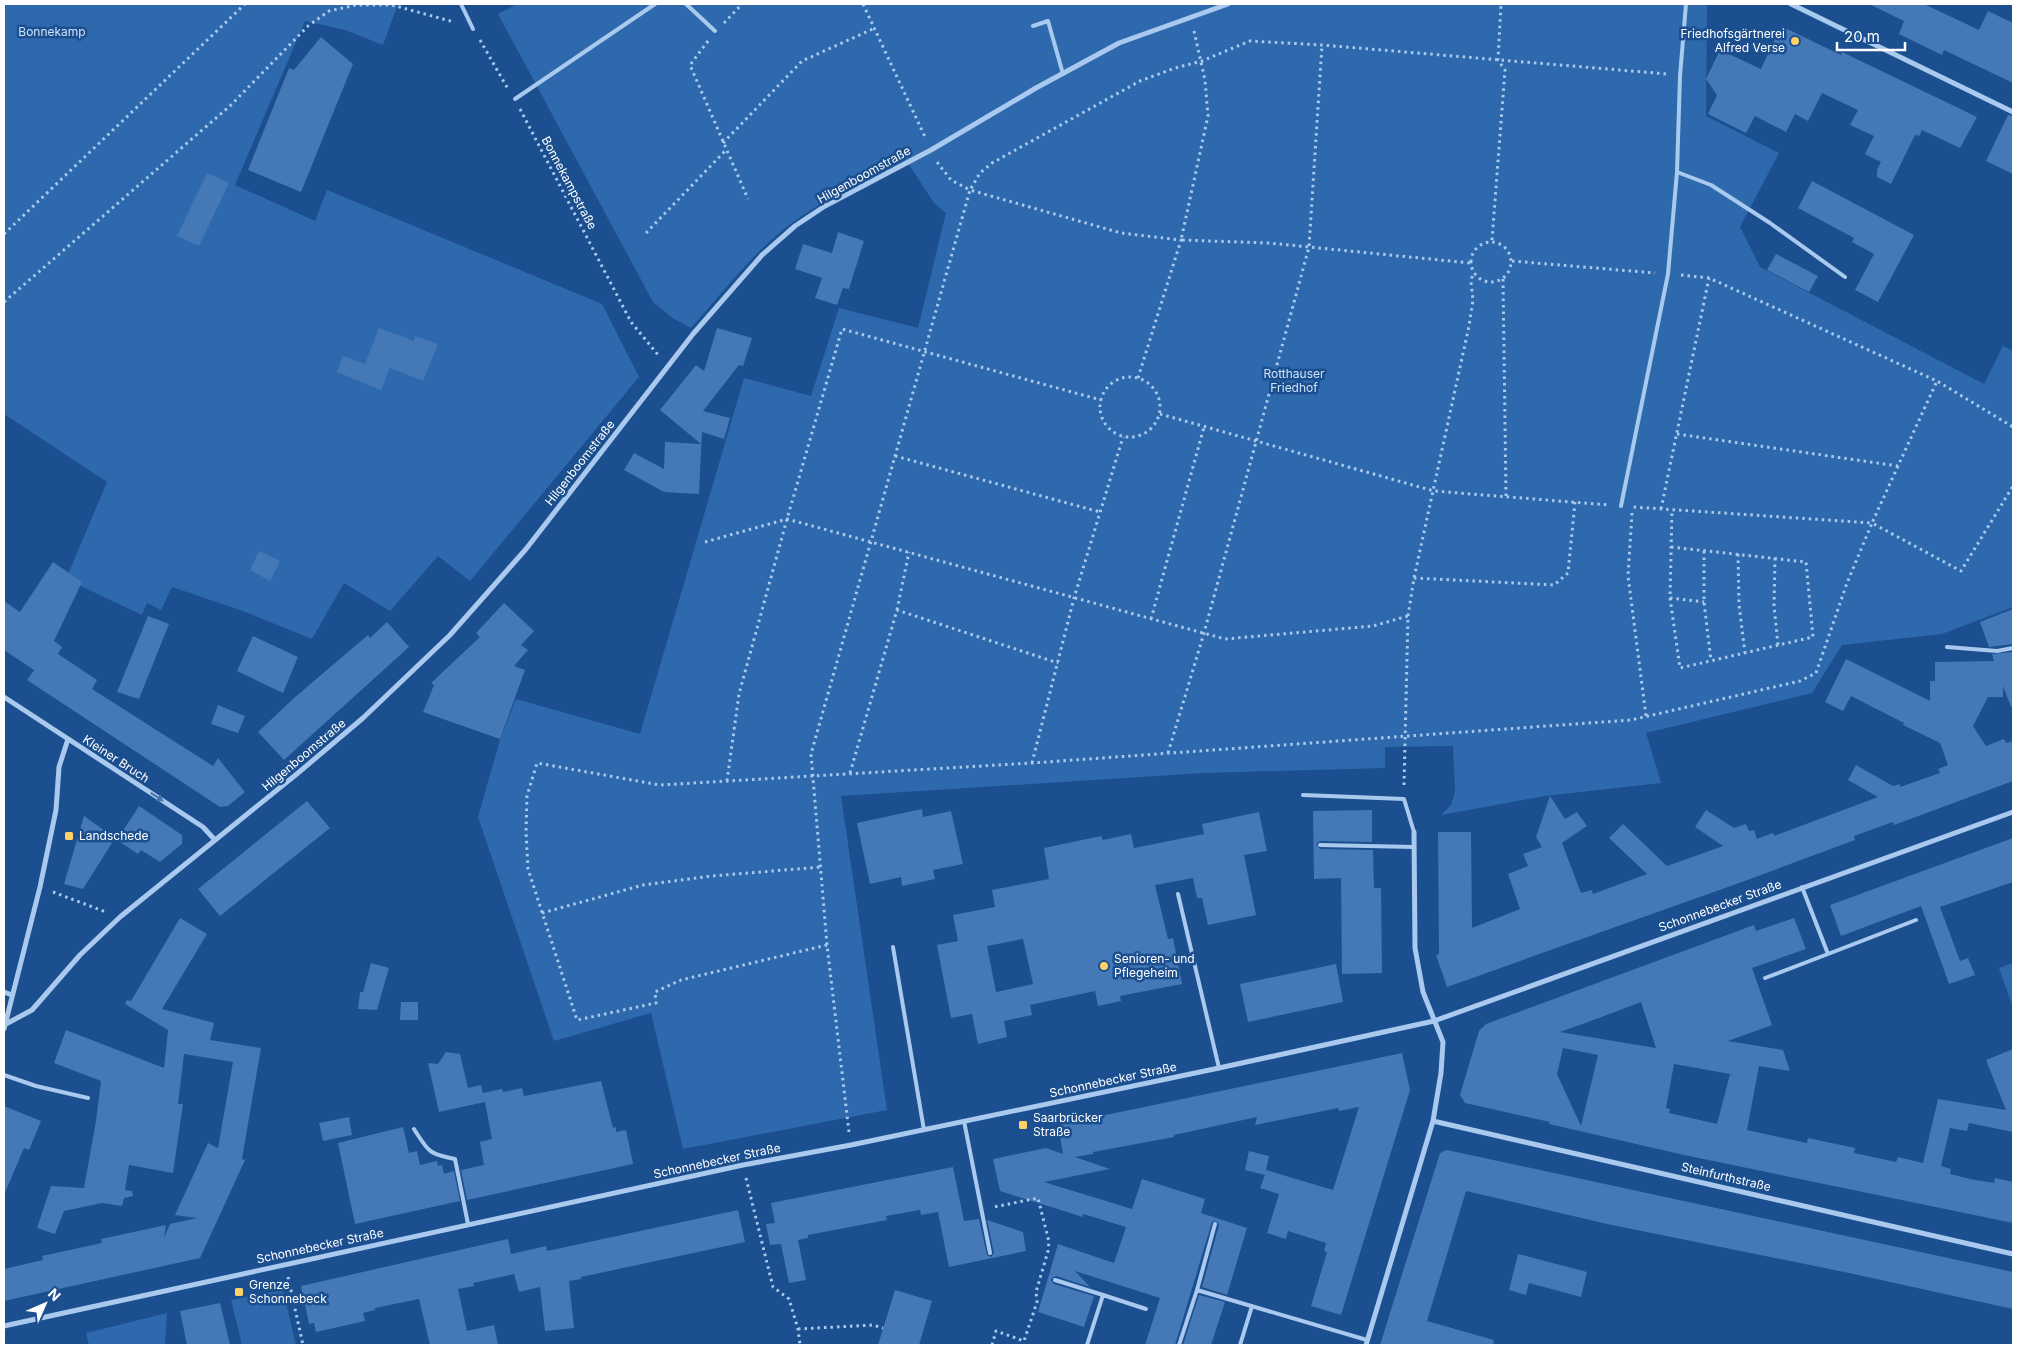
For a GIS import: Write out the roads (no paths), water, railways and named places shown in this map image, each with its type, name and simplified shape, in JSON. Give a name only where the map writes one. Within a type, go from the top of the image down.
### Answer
[{"type":"street","name":"Hilgenboomstraße","points":[[5,1026],[32,1010],[80,955],[120,917],[363,718],[450,635],[526,549],[668,366],[762,255],[795,226],[825,206],[931,150],[1119,43],[1228,4]]},
{"type":"street","points":[[1791,4],[2013,112]]},
{"type":"street","name":"Kleiner Bruch","points":[[4,697],[203,827],[216,840]]},
{"type":"street","points":[[5,1026],[40,888],[56,810],[59,767],[68,739]]},
{"type":"street","name":"Schonnebecker Straße","points":[[4,1326],[743,1165],[924,1130],[1434,1021],[2013,812]]},
{"type":"street","points":[[1366,1343],[1433,1121],[1443,1042],[1423,992],[1415,948],[1414,832]]},
{"type":"street","points":[[4,992],[12,995]]},
{"type":"street","name":"Steinfurthstraße","points":[[1433,1121],[2013,1254]]},
{"type":"lane","points":[[462,4],[473,29]]},
{"type":"lane","points":[[515,99],[654,4]]},
{"type":"lane","points":[[686,4],[715,31]]},
{"type":"lane","points":[[1621,506],[1668,274],[1677,172],[1680,76],[1686,4]]},
{"type":"lane","points":[[1033,26],[1048,21],[1063,74]]},
{"type":"lane","points":[[1677,172],[1711,185],[1770,223],[1845,277]]},
{"type":"lane","points":[[1947,647],[1997,651],[2013,648]]},
{"type":"lane","points":[[1303,795],[1404,799],[1414,832]]},
{"type":"lane","points":[[1320,845],[1414,847]]},
{"type":"lane","points":[[1802,887],[1828,954]]},
{"type":"lane","points":[[1178,894],[1219,1068]]},
{"type":"lane","points":[[1765,978],[1916,920]]},
{"type":"lane","points":[[893,947],[924,1130]]},
{"type":"lane","points":[[4,1074],[36,1086],[88,1098]]},
{"type":"lane","points":[[964,1121],[990,1253]]},
{"type":"lane","points":[[414,1129],[427,1150],[455,1159],[468,1224]]},
{"type":"lane","points":[[1179,1345],[1197,1290],[1215,1224]]},
{"type":"lane","points":[[1055,1280],[1146,1309]]},
{"type":"lane","points":[[1197,1290],[1366,1343]]},
{"type":"lane","points":[[1088,1345],[1103,1295]]},
{"type":"lane","points":[[1240,1345],[1252,1306]]},
{"type":"place","name":"Friedhofsgärtnerei Alfred Verse","points":[[1795,41]]},
{"type":"place","name":"Landschede","points":[[69,836]]},
{"type":"place","name":"Senioren- und Pflegeheim","points":[[1104,966]]},
{"type":"place","name":"Saarbrücker Straße","points":[[1023,1125]]},
{"type":"place","name":"Grenze Schonnebeck","points":[[239,1292]]},
{"type":"park label","name":"Bonnekamp","points":[[52,32]]},
{"type":"park label","name":"Rotthauser Friedhof","points":[[1294,381]]}]
